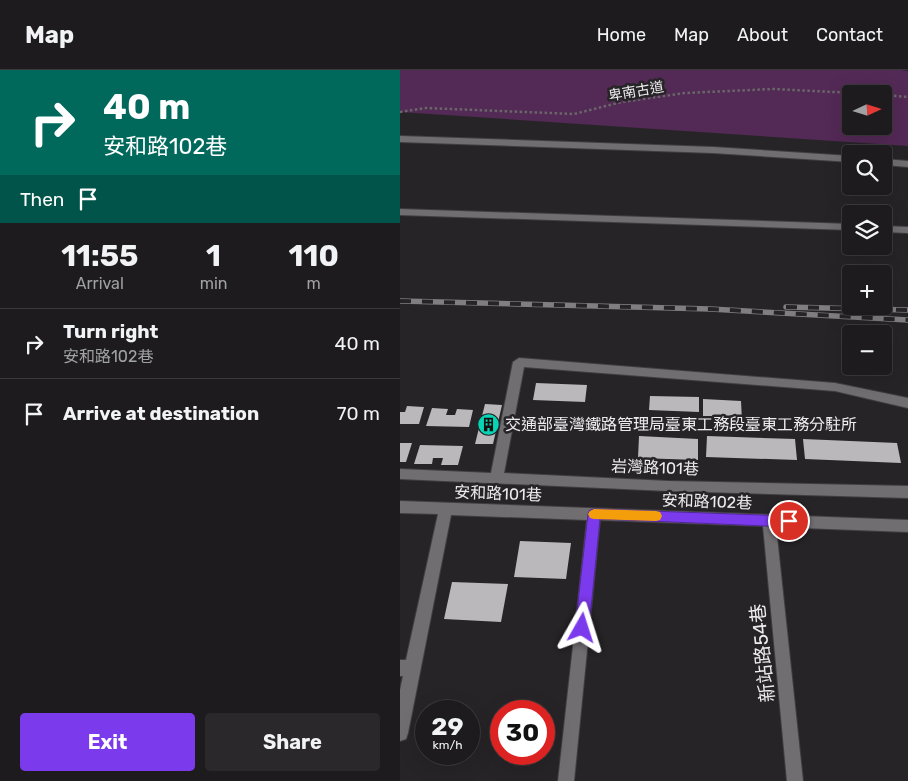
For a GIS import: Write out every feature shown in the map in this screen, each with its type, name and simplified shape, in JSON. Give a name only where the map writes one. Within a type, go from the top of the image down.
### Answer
[{"type":"street","points":[[400,139],[713,150],[842,159]]},
{"type":"street","points":[[892,163],[908,164]]},
{"type":"street","points":[[400,212],[842,227]]},
{"type":"street","points":[[892,229],[908,230]]},
{"type":"street","points":[[497,478],[519,362],[835,387],[908,403]]},
{"type":"street","name":"岩灣路101巷","points":[[400,474],[668,486],[908,492]]},
{"type":"street","name":"安和路101巷","points":[[400,507],[594,514]]},
{"type":"street","points":[[400,733],[406,668],[446,508]]},
{"type":"street","points":[[566,781],[594,514]]},
{"type":"street","name":"安和路102巷","points":[[594,514],[908,526]]},
{"type":"street","name":"新站路54巷","points":[[769,521],[795,781]]},
{"type":"path","name":"卑南古道","points":[[400,112],[426,108],[574,114],[622,102],[685,94],[772,89],[842,92]]},
{"type":"path","points":[[892,96],[908,97]]},
{"type":"shaded area","points":[[400,70],[908,71],[908,146],[400,112]]},
{"type":"building","points":[[536,383],[587,385],[585,402],[533,400]]},
{"type":"building","points":[[650,396],[699,397],[699,412],[649,410]]},
{"type":"building","points":[[703,399],[741,401],[742,421],[703,419]]},
{"type":"building","name":"交通部臺灣鐵路管理局臺東工務段臺東工務分駐所","points":[[485,404],[502,405],[493,444],[475,444]]},
{"type":"building","points":[[407,406],[424,407],[419,424],[400,424],[400,412],[405,412]]},
{"type":"building","points":[[432,408],[448,409],[446,415],[455,415],[457,409],[473,410],[469,427],[426,426]]},
{"type":"building","points":[[639,436],[698,439],[698,460],[638,458]]},
{"type":"building","points":[[707,436],[795,439],[797,460],[706,457]]},
{"type":"building","points":[[803,439],[897,443],[901,463],[805,459]]},
{"type":"building","points":[[400,443],[412,443],[406,462],[400,462]]},
{"type":"building","points":[[420,445],[463,446],[458,465],[441,465],[443,458],[433,458],[432,464],[414,464]]},
{"type":"building","points":[[520,541],[571,543],[566,579],[514,577]]},
{"type":"building","points":[[452,582],[508,584],[501,622],[444,619]]},
{"type":"railway","points":[[400,301],[710,309],[908,320]]},
{"type":"railway","points":[[786,307],[908,310]]},
{"type":"slow traffic","points":[[594,514],[656,516]]},
{"type":"place","name":"交通部臺灣鐵路管理局臺東工務段臺東工務分駐所","points":[[489,424]]},
{"type":"route","points":[[582,628],[594,514],[789,521]]}]
